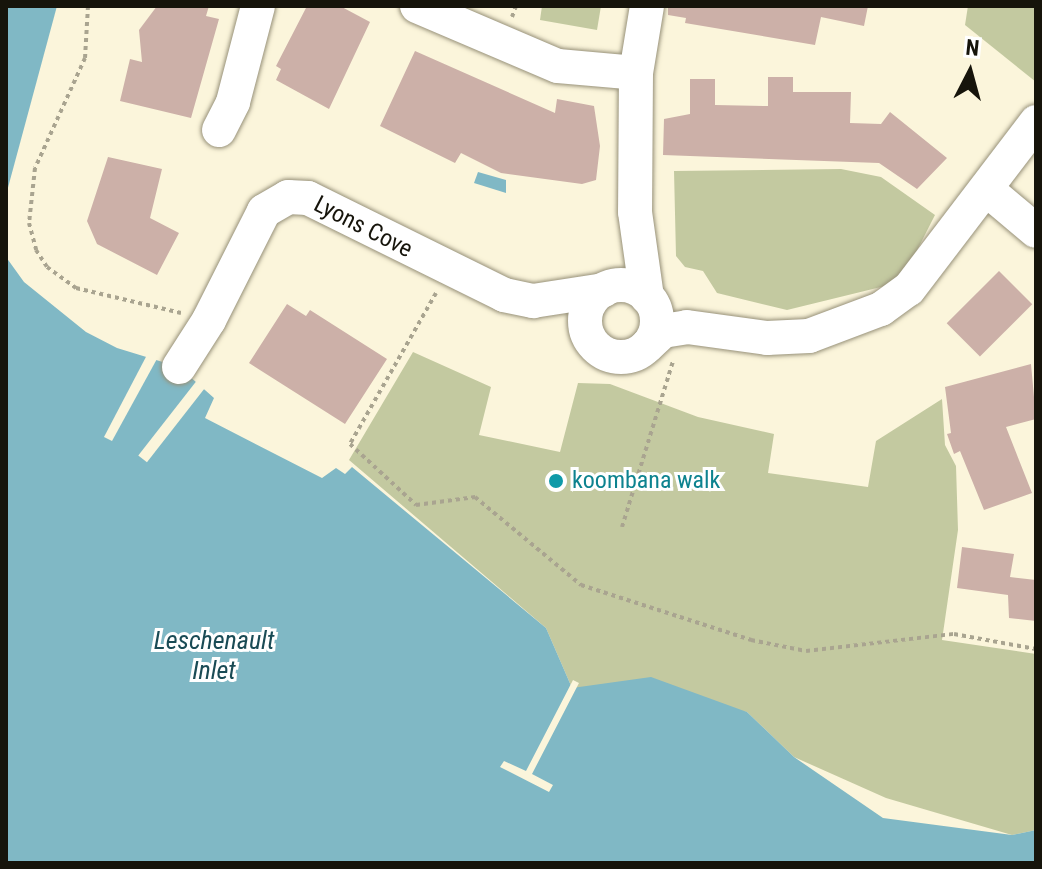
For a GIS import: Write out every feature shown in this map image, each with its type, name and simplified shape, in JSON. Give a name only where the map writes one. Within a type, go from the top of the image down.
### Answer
[{"type":"street","points":[[219,130],[233,102],[258,6]]},
{"type":"street","points":[[417,6],[558,66],[636,73]]},
{"type":"street","points":[[647,6],[636,73],[635,212],[648,298],[657,318],[663,347]]},
{"type":"street","points":[[663,347],[663,331],[721,330],[767,338],[809,336],[881,309],[909,289],[1032,135]]},
{"type":"street","points":[[986,189],[1036,231]]},
{"type":"street","name":"Lyons Cove","points":[[179,367],[209,320],[264,211],[288,197],[320,203],[481,288],[533,301],[588,335]]},
{"type":"street","points":[[635,212],[606,289],[589,305],[588,335],[615,356],[663,347]]},
{"type":"street","points":[[606,289],[633,287],[648,298],[692,312],[721,330]]},
{"type":"street","name":"Lyons Cove","points":[[533,301],[606,289]]},
{"type":"path","points":[[88,6],[85,58],[57,113],[33,179],[29,223],[36,250],[47,267],[76,288],[209,320]]},
{"type":"path","points":[[447,271],[412,343],[350,444],[416,505],[475,497],[581,585],[737,636],[806,651],[954,634],[1036,649]]},
{"type":"path","points":[[622,527],[655,406],[663,347]]},
{"type":"green space","points":[[542,6],[601,6],[597,30],[540,20]]},
{"type":"green space","points":[[968,6],[1036,6],[1036,82],[965,25]]},
{"type":"green space","points":[[841,169],[881,177],[935,215],[908,268],[885,286],[787,310],[717,293],[703,271],[685,267],[676,256],[674,171]]},
{"type":"green space","points":[[413,352],[491,387],[479,435],[560,452],[578,383],[610,384],[698,417],[774,434],[768,473],[868,487],[876,441],[942,399],[945,445],[956,466],[958,530],[942,640],[1036,654],[1036,830],[1012,835],[886,798],[794,757],[747,712],[572,688],[546,628],[349,460]]},
{"type":"water","points":[[6,6],[57,6],[6,195]]},
{"type":"water","points":[[478,172],[506,180],[506,193],[474,183]]},
{"type":"water","name":"Leschenault Inlet","points":[[6,257],[24,282],[86,332],[117,348],[179,367],[214,398],[205,418],[322,478],[336,468],[345,474],[352,467],[546,628],[572,688],[651,677],[747,712],[794,757],[883,818],[1012,835],[1036,830],[1036,863],[6,863]]},
{"type":"pier","points":[[148,353],[158,357],[112,441],[104,437]]},
{"type":"pier","points":[[198,379],[207,386],[147,462],[138,455]]},
{"type":"pier","points":[[573,680],[579,683],[532,774],[553,785],[549,792],[500,767],[504,761],[526,771]]},
{"type":"building","points":[[157,6],[209,6],[206,16],[219,19],[191,118],[120,101],[130,59],[142,62],[139,30]]},
{"type":"building","points":[[307,6],[340,6],[370,22],[329,109],[276,80],[281,69],[276,66]]},
{"type":"building","points":[[668,6],[868,6],[864,26],[821,17],[815,45],[685,23],[686,18],[668,15]]},
{"type":"building","points":[[415,51],[555,113],[557,99],[594,106],[600,146],[596,180],[582,184],[501,173],[461,153],[455,163],[380,126]]},
{"type":"building","points":[[768,77],[793,77],[793,92],[851,92],[850,123],[881,124],[890,112],[947,158],[917,189],[879,163],[663,155],[664,119],[690,114],[690,79],[715,79],[715,105],[768,106]]},
{"type":"building","points":[[108,157],[162,169],[150,218],[179,233],[157,275],[97,244],[87,221]]},
{"type":"building","points":[[999,271],[1032,304],[980,357],[947,323]]},
{"type":"building","points":[[287,304],[306,316],[310,310],[387,359],[345,424],[249,363]]},
{"type":"building","points":[[1031,364],[1036,419],[1006,427],[1032,493],[984,510],[960,451],[954,454],[947,434],[951,433],[945,387]]},
{"type":"building","points":[[962,547],[1014,554],[1010,577],[1036,580],[1036,621],[1009,618],[1008,595],[957,588]]},
{"type":"place","name":"koombana walk","points":[[556,481]]}]
